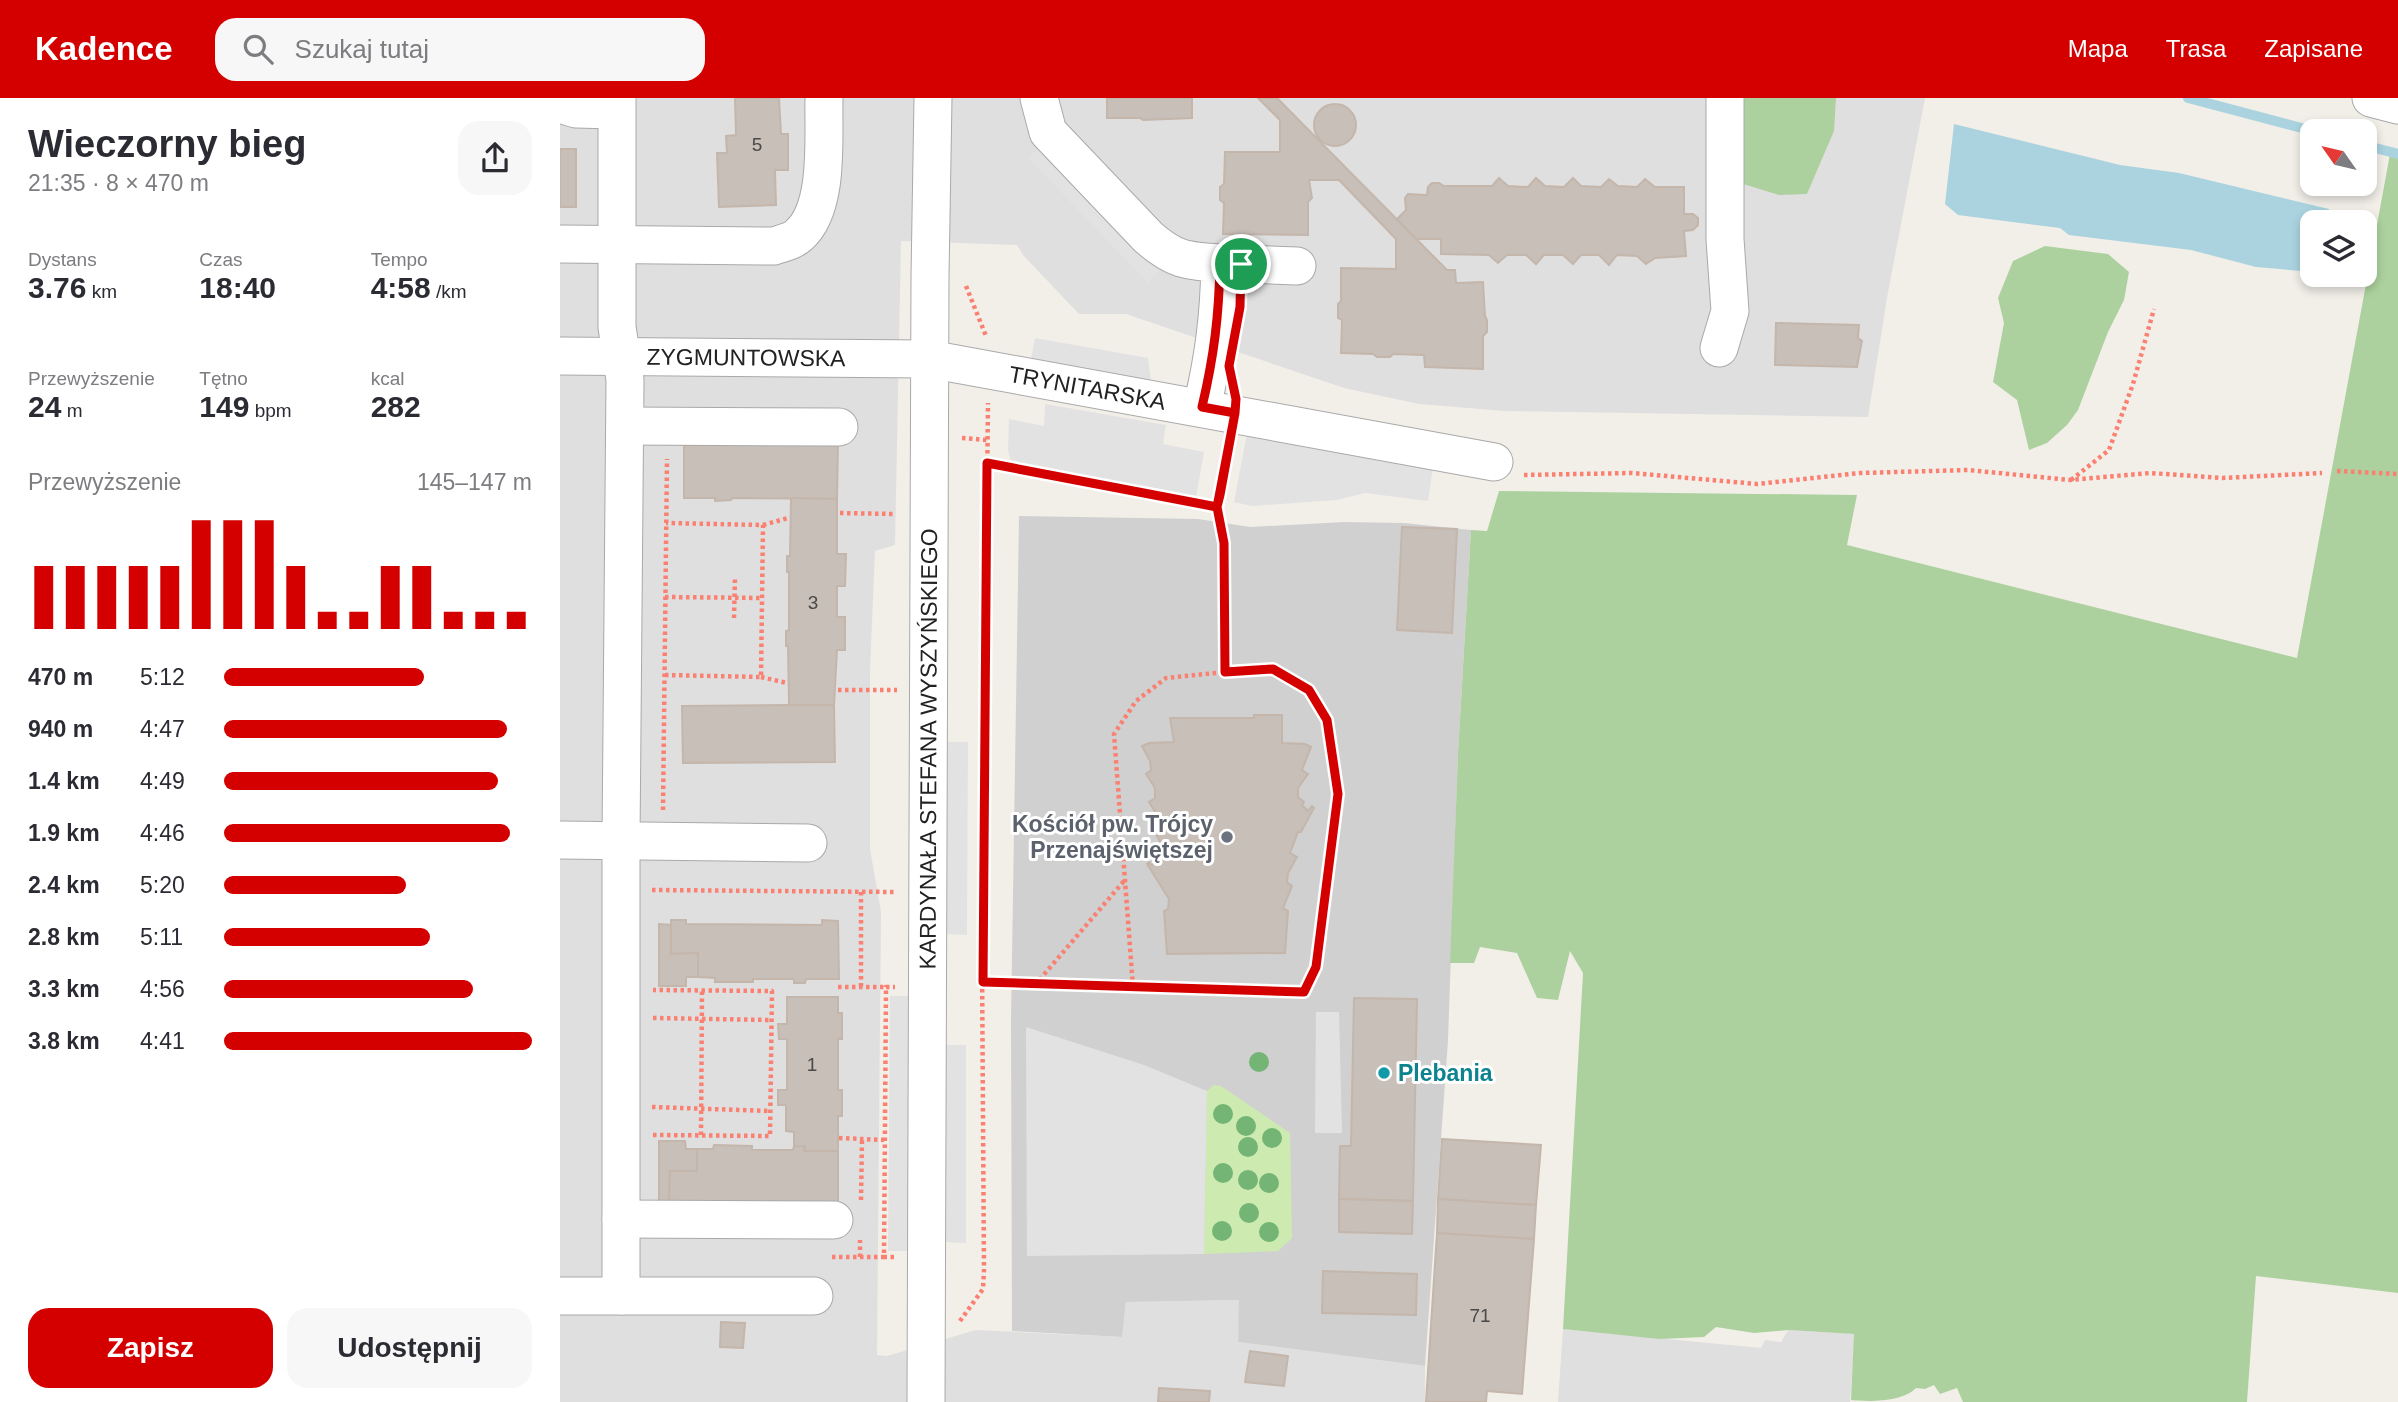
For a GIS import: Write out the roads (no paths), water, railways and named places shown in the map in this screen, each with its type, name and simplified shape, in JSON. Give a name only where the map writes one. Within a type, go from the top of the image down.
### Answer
[{"type":"street","points":[[560,244],[774,246],[798,237],[815,217],[821,183],[824,98]]},
{"type":"street","name":"KARDYNAŁA STEFANA WYSZYŃSKIEGO","points":[[926,1402],[929,359],[933,98]]},
{"type":"street","points":[[1039,98],[1048,132],[1166,253],[1190,261],[1297,266]]},
{"type":"street","points":[[1719,348],[1730,311],[1725,239],[1725,98]]},
{"type":"street","points":[[2371,98],[2398,105]]},
{"type":"street","points":[[560,104],[576,109],[616,104],[617,327],[625,380],[621,1296]]},
{"type":"street","points":[[1218,410],[1212,362],[1219,312],[1220,263]]},
{"type":"street","name":"ZYGMUNTOWSKA","points":[[560,356],[929,359]]},
{"type":"street","name":"TRYNITARSKA","points":[[929,359],[1494,461]]},
{"type":"street","points":[[625,426],[839,427]]},
{"type":"street","points":[[560,840],[808,843]]},
{"type":"street","points":[[621,1219],[834,1220]]},
{"type":"street","points":[[560,1296],[814,1296]]},
{"type":"water","points":[[1954,124],[2120,165],[2179,173],[2329,209],[2300,210],[2300,271],[2256,267],[2191,250],[2069,235],[2060,228],[1958,215],[1945,204]]},
{"type":"waterway","points":[[2188,98],[2300,128]]},
{"type":"waterway","points":[[2377,148],[2398,154]]},
{"type":"place","name":"Kościół pw. Trójcy Przenajświętszej","points":[[1227,837]]},
{"type":"place","name":"Plebania","points":[[1384,1073]]}]
